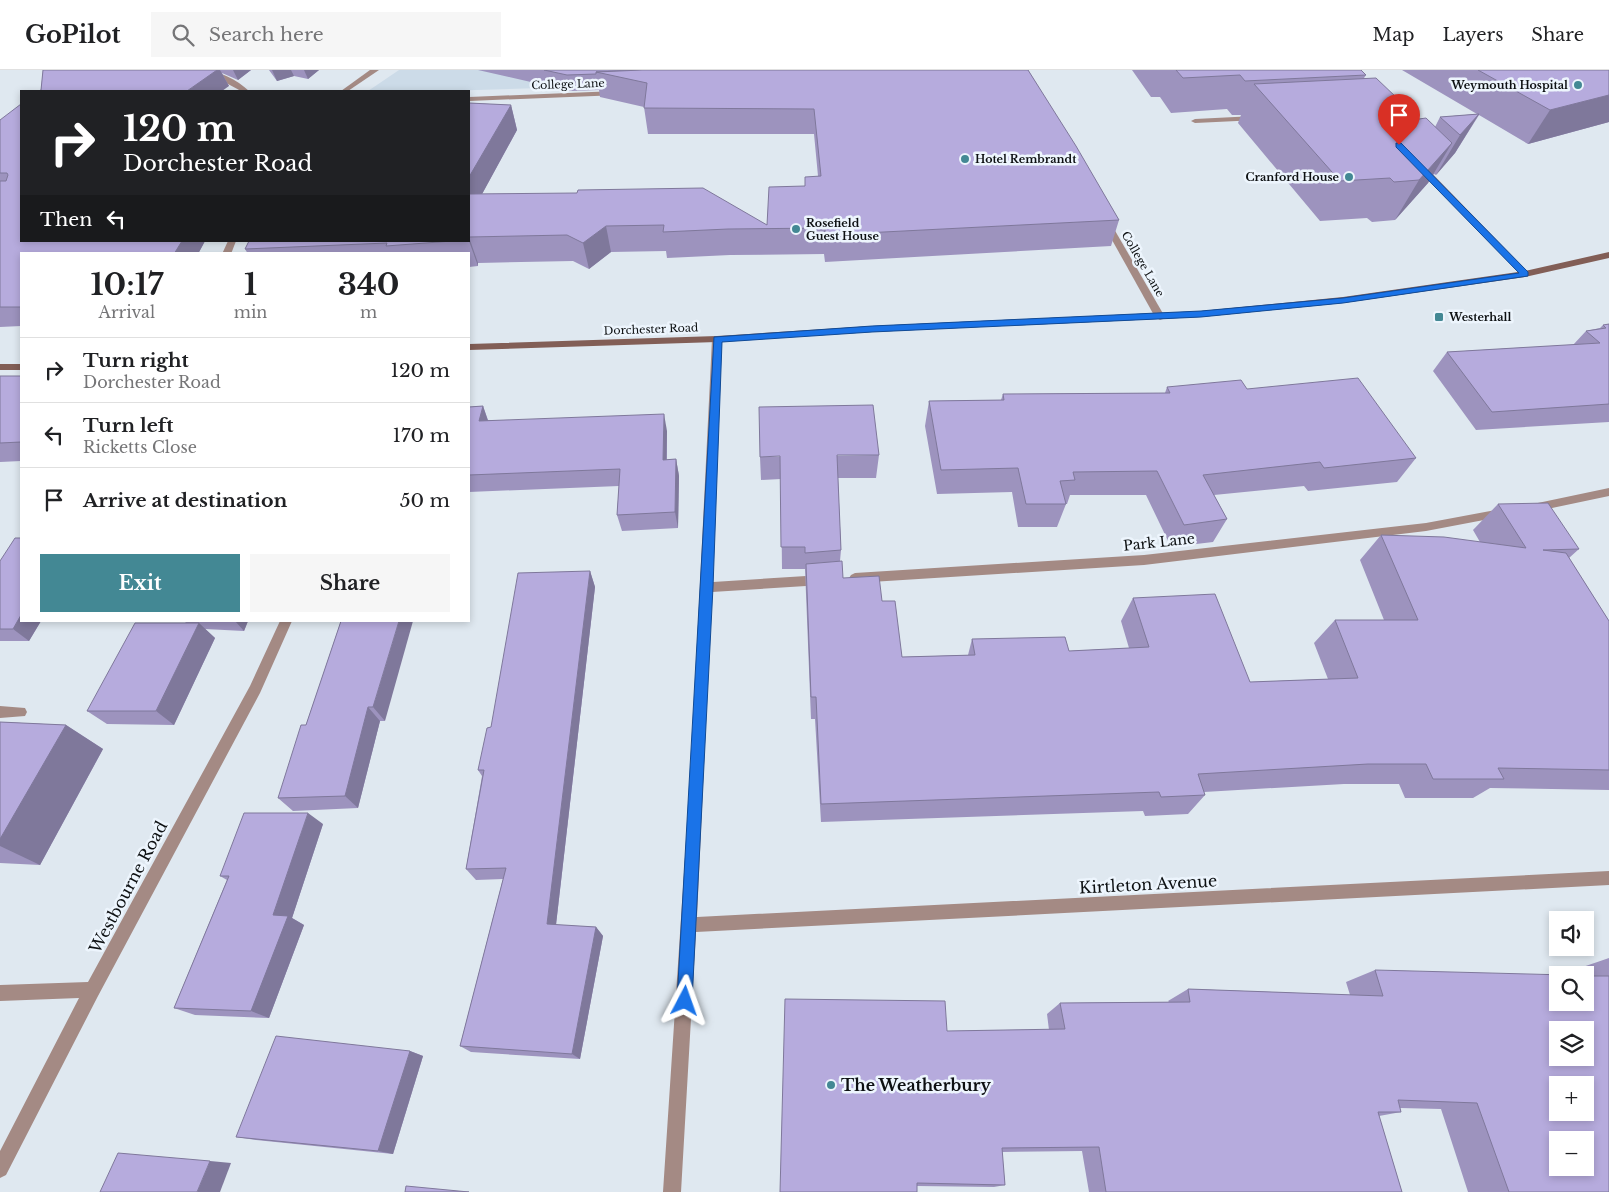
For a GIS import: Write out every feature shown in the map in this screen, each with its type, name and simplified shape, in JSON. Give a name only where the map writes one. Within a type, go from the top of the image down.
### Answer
[{"type":"main road","name":"Dorchester Road","points":[[470,347],[717,339],[872,329],[1160,316],[1343,300],[1525,274],[1609,254]]},
{"type":"main road","points":[[0,368],[20,366]]},
{"type":"street","points":[[206,70],[232,82],[243,90]]},
{"type":"street","points":[[345,90],[375,70]]},
{"type":"street","name":"College Lane","points":[[470,99],[626,92]]},
{"type":"street","points":[[1195,122],[1262,118]]},
{"type":"street","points":[[1412,158],[1525,274]]},
{"type":"street","name":"College Lane","points":[[1102,215],[1160,316]]},
{"type":"street","points":[[672,1192],[690,925],[717,339]]},
{"type":"street","name":"Park Lane","points":[[707,587],[1144,560],[1426,527],[1609,492]]},
{"type":"street","name":"Westbourne Road","points":[[0,1169],[92,990],[255,689],[286,622]]},
{"type":"street","points":[[0,712],[20,712]]},
{"type":"street","name":"Kirtleton Avenue","points":[[690,925],[1609,878]]},
{"type":"street","points":[[0,993],[92,990]]},
{"type":"shaded area","points":[[399,70],[956,70],[774,81],[470,90],[369,90]]},
{"type":"building","points":[[43,70],[217,70],[188,90],[41,90]]},
{"type":"building","points":[[544,70],[642,70],[567,75]]},
{"type":"building","points":[[642,70],[1028,70],[1076,146],[1119,220],[825,235],[825,228],[663,232],[664,225],[606,226],[583,243],[567,235],[470,237],[470,194],[577,193],[578,190],[703,188],[767,225],[769,187],[805,186],[805,177],[821,176],[814,109],[644,108],[647,83],[596,72]]},
{"type":"building","points":[[1176,70],[1361,70],[1366,75],[1245,81],[1240,75],[1183,78]]},
{"type":"building","points":[[1478,70],[1609,70],[1609,95],[1550,110]]},
{"type":"building","points":[[1376,78],[1419,119],[1426,118],[1452,143],[1419,180],[1394,182],[1390,178],[1340,181],[1254,84]]},
{"type":"building","points":[[470,103],[511,105],[470,175]]},
{"type":"building","points":[[20,105],[20,242],[181,242],[175,252],[20,252],[20,307],[0,307],[0,181],[6,181],[8,175],[7,173],[0,173],[0,120]]},
{"type":"building","points":[[1479,114],[1460,135],[1440,117]]},
{"type":"building","points":[[248,242],[439,242],[386,246],[387,243],[245,249]]},
{"type":"building","points":[[1609,324],[1609,404],[1492,412],[1447,352],[1600,343],[1586,331],[1606,328],[1603,325]]},
{"type":"building","points":[[0,376],[20,376],[20,442],[0,443]]},
{"type":"building","points":[[1358,378],[1416,458],[1324,468],[1320,462],[1203,475],[1227,519],[1184,525],[1157,471],[1073,472],[1075,480],[1060,481],[1066,504],[1026,504],[1018,468],[941,470],[929,401],[1004,400],[1003,394],[1170,393],[1167,387],[1241,380],[1247,389]]},
{"type":"building","points":[[873,405],[879,455],[837,455],[841,550],[805,553],[805,547],[781,547],[780,456],[760,457],[759,407]]},
{"type":"building","points":[[483,406],[479,421],[664,414],[663,460],[676,459],[675,512],[617,515],[620,469],[470,475],[470,407]]},
{"type":"building","points":[[1548,503],[1579,549],[1543,550],[1566,553],[1609,621],[1609,770],[1498,768],[1504,779],[1433,779],[1426,764],[1368,764],[1198,774],[1205,795],[1161,797],[1159,792],[821,804],[816,697],[811,697],[806,564],[842,561],[843,578],[879,576],[882,601],[895,601],[902,657],[975,655],[972,639],[1065,637],[1069,651],[1149,647],[1133,598],[1215,594],[1250,682],[1358,678],[1335,620],[1418,620],[1381,535],[1444,537],[1526,548],[1498,504]]},
{"type":"building","points":[[15,538],[20,538],[20,617],[13,629],[0,629],[0,561]]},
{"type":"building","points":[[590,571],[547,924],[596,927],[572,1054],[460,1046],[506,868],[466,869],[484,770],[478,770],[487,728],[491,727],[518,573]]},
{"type":"building","points":[[341,622],[399,622],[373,707],[368,707],[345,796],[278,798],[301,725],[306,725]]},
{"type":"building","points":[[135,623],[199,623],[156,711],[87,711]]},
{"type":"building","points":[[0,722],[66,725],[0,839]]},
{"type":"building","points":[[244,813],[308,813],[273,915],[288,916],[251,1011],[174,1008],[229,876],[220,876]]},
{"type":"building","points":[[1375,970],[1549,975],[1549,1011],[1594,1011],[1594,976],[1609,976],[1609,1192],[1509,1192],[1477,1103],[1398,1100],[1401,1112],[1378,1112],[1402,1192],[1106,1192],[1099,1147],[1002,1148],[1005,1185],[917,1183],[917,1192],[780,1192],[785,999],[945,1001],[947,1031],[1065,1029],[1060,1003],[1190,1002],[1188,989],[1383,996]]},
{"type":"building","points":[[276,1036],[410,1051],[378,1151],[236,1137]]},
{"type":"building","points":[[118,1153],[210,1161],[197,1192],[100,1192]]},
{"type":"building","points":[[406,1186],[469,1192],[405,1192]]},
{"type":"place","name":"Weymouth Hospital","points":[[1578,85]]},
{"type":"place","name":"Hotel Rembrandt","points":[[965,159]]},
{"type":"place","name":"Cranford House","points":[[1349,177]]},
{"type":"place","name":"Rosefield Guest House","points":[[796,229]]},
{"type":"place","name":"Westerhall","points":[[1439,317]]},
{"type":"place","name":"The Weatherbury","points":[[831,1085]]},
{"type":"route","points":[[685,1001],[707,587],[717,339],[872,329],[1201,314],[1343,300],[1525,274],[1399,145]]}]
